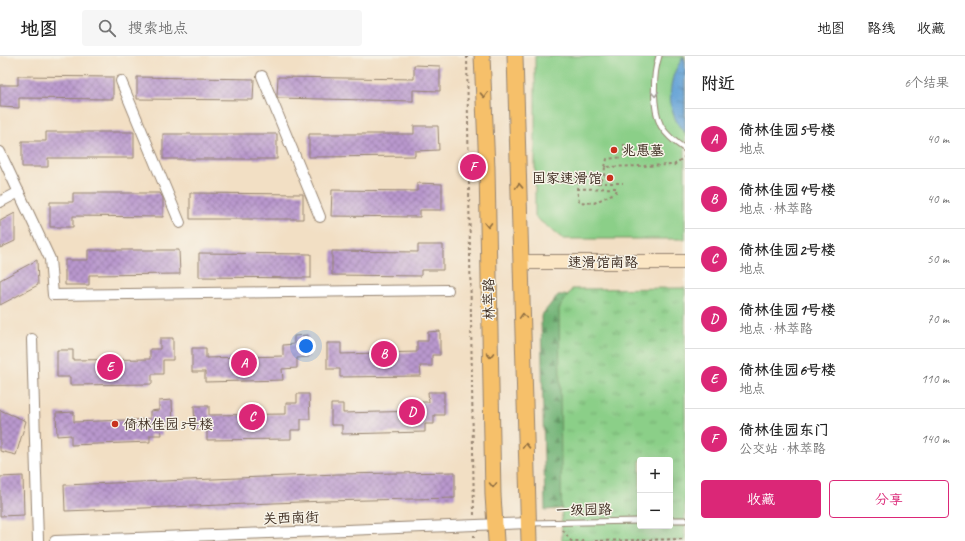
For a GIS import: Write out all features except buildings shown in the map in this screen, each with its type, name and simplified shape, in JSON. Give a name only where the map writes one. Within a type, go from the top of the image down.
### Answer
[{"type":"main road","name":"林萃路","points":[[482,56],[487,176],[493,495],[496,541]]},
{"type":"main road","points":[[515,56],[529,541]]},
{"type":"street","points":[[262,76],[320,217]]},
{"type":"street","points":[[121,81],[180,223]]},
{"type":"street","points":[[0,152],[50,259],[53,295],[448,290]]},
{"type":"street","points":[[0,202],[19,192]]},
{"type":"street","name":"速滑馆南路","points":[[521,262],[685,262]]},
{"type":"street","points":[[32,339],[38,541]]},
{"type":"street","name":"关西南街","points":[[55,541],[213,538],[528,523]]},
{"type":"lane","points":[[659,56],[654,80],[655,104],[657,112],[661,126],[673,141],[685,149]]},
{"type":"lane","points":[[673,520],[685,520]]},
{"type":"lane","name":"一级园路","points":[[528,523],[637,521]]},
{"type":"path","points":[[467,56],[474,541]]},
{"type":"path","points":[[598,183],[604,176],[607,159],[624,157],[624,144]]},
{"type":"path","points":[[605,166],[674,165],[685,156]]},
{"type":"path","points":[[577,189],[617,188],[616,192],[594,203],[579,202],[577,189],[578,184],[623,183]]},
{"type":"path","points":[[556,522],[572,540],[586,541]]},
{"type":"path","points":[[595,541],[685,540]]},
{"type":"green space","name":"国家速滑馆","points":[[535,56],[685,56],[685,239],[563,239],[535,217]]},
{"type":"green space","points":[[685,288],[685,541],[562,541],[559,309],[572,289]]},
{"type":"green space","points":[[685,293],[570,508],[545,510],[541,316],[558,295]]},
{"type":"water","points":[[683,57],[685,61],[685,133],[680,127],[673,113],[670,98],[674,74]]},
{"type":"place","name":"兆惠墓","points":[[614,150]]},
{"type":"place","name":"倚林佳园东门","points":[[473,167]]},
{"type":"place","name":"国家速滑馆","points":[[610,178]]},
{"type":"place","name":"倚林佳园4号楼","points":[[384,354]]},
{"type":"place","name":"倚林佳园5号楼","points":[[244,363]]},
{"type":"place","name":"倚林佳园6号楼","points":[[110,367]]},
{"type":"place","name":"倚林佳园1号楼","points":[[412,412]]},
{"type":"place","name":"倚林佳园2号楼","points":[[252,417]]},
{"type":"place","name":"倚林佳园3号楼","points":[[115,424]]}]
